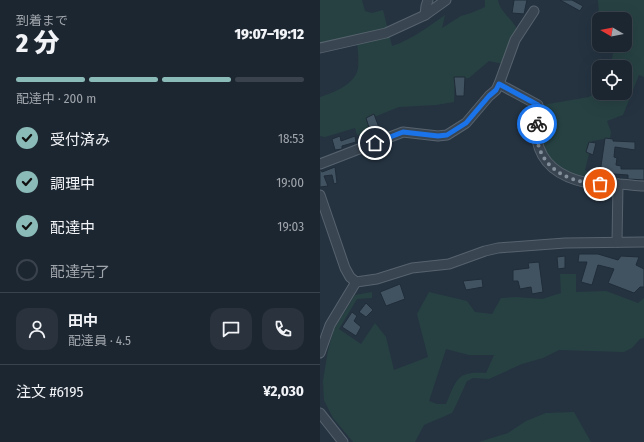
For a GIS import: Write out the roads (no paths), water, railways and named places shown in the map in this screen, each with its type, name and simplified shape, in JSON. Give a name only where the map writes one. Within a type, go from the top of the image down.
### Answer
[{"type":"street","points":[[425,15],[428,0]]},
{"type":"street","points":[[320,48],[386,33],[425,15],[446,0]]},
{"type":"street","points":[[320,164],[403,132],[438,136],[447,135],[466,123],[496,90],[515,40],[534,11]]},
{"type":"street","points":[[499,84],[538,105],[539,109],[536,133],[537,141],[542,156],[554,169],[564,175],[588,183],[644,186]]},
{"type":"street","points":[[617,242],[618,184]]},
{"type":"street","points":[[320,195],[345,268],[350,277],[356,282],[377,279],[412,268],[449,264],[498,248],[565,242],[644,242]]},
{"type":"street","points":[[320,353],[330,325],[356,282]]},
{"type":"street","points":[[320,413],[343,442]]}]
